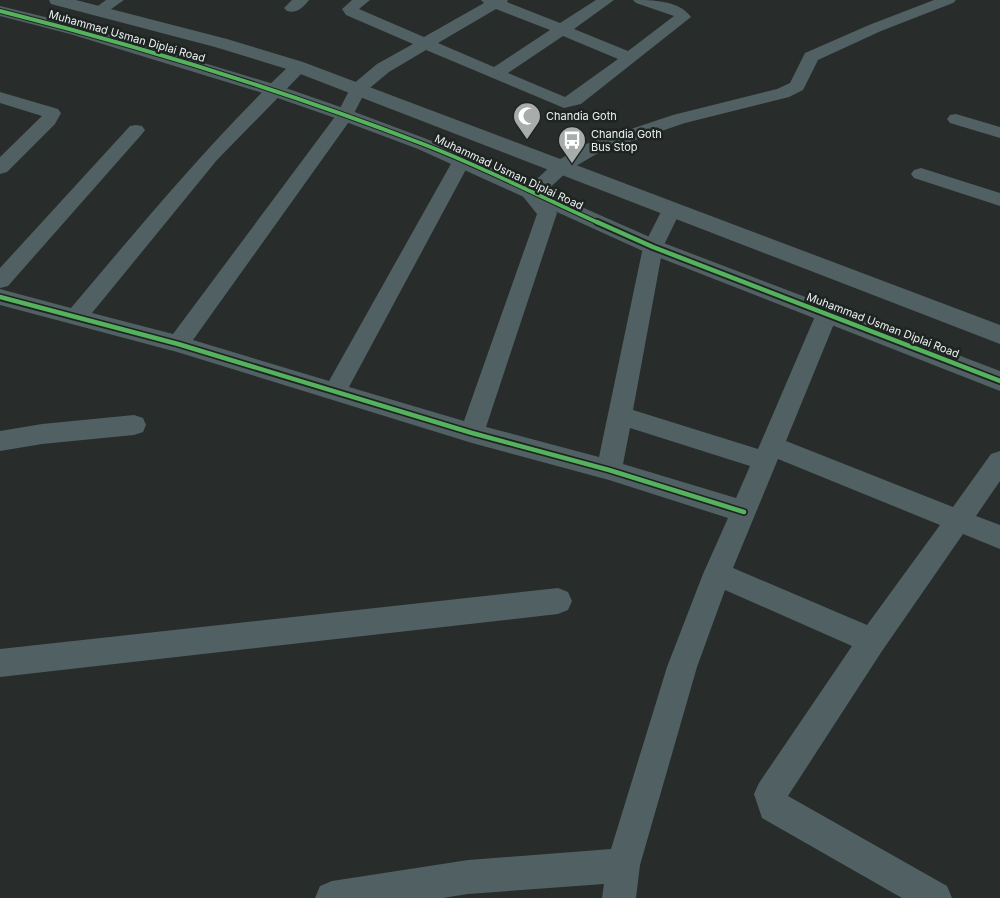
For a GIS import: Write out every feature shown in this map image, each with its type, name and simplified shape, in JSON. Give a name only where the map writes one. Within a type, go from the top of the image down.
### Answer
[{"type":"street","name":"Muhammad Usman Diplai Road","points":[[57,0],[107,6],[358,88],[441,122],[562,166],[670,210],[1000,335]]},
{"type":"street","points":[[362,0],[350,9],[352,12],[564,102],[574,100],[682,17],[680,14],[641,0]]},
{"type":"street","points":[[495,74],[606,0]]},
{"type":"street","points":[[472,433],[547,213],[531,194],[562,166],[593,148],[679,119],[783,93],[797,86],[811,57],[876,28],[948,0]]},
{"type":"street","points":[[178,344],[345,115],[358,88],[383,68],[495,1],[629,57]]},
{"type":"street","name":"Muhammad Usman Diplai Road","points":[[0,11],[76,30],[273,90],[345,115],[426,145],[653,248],[1000,381]]},
{"type":"street","points":[[77,316],[219,147],[273,90],[298,67]]},
{"type":"street","points":[[0,97],[52,113],[49,120],[0,168]]},
{"type":"street","points":[[956,119],[1000,133]]},
{"type":"street","points":[[0,282],[136,130]]},
{"type":"street","points":[[335,391],[462,162]]},
{"type":"street","points":[[921,174],[1000,200]]},
{"type":"street","points":[[609,470],[653,248],[670,210]]},
{"type":"street","points":[[0,297],[178,344],[472,433],[609,470],[744,512]]},
{"type":"street","points":[[619,898],[623,865],[682,667],[717,574],[827,314]]},
{"type":"street","points":[[620,415],[768,453],[1000,537]]},
{"type":"street","points":[[0,441],[42,434],[134,425]]},
{"type":"street","points":[[935,898],[774,806],[770,794],[872,641],[1000,461]]},
{"type":"street","points":[[717,574],[872,641]]},
{"type":"street","points":[[0,663],[558,601]]},
{"type":"street","points":[[332,898],[468,877],[623,865]]},
{"type":"cycle path","points":[[0,11],[76,30],[273,90],[345,115],[425,145],[653,247],[1000,381]]},
{"type":"cycle path","points":[[0,297],[178,344],[472,433],[609,470],[744,512]]},
{"type":"place","name":"Chandia Goth","points":[[527,140]]},
{"type":"place","name":"Chandia Goth Bus Stop","points":[[572,164]]}]
